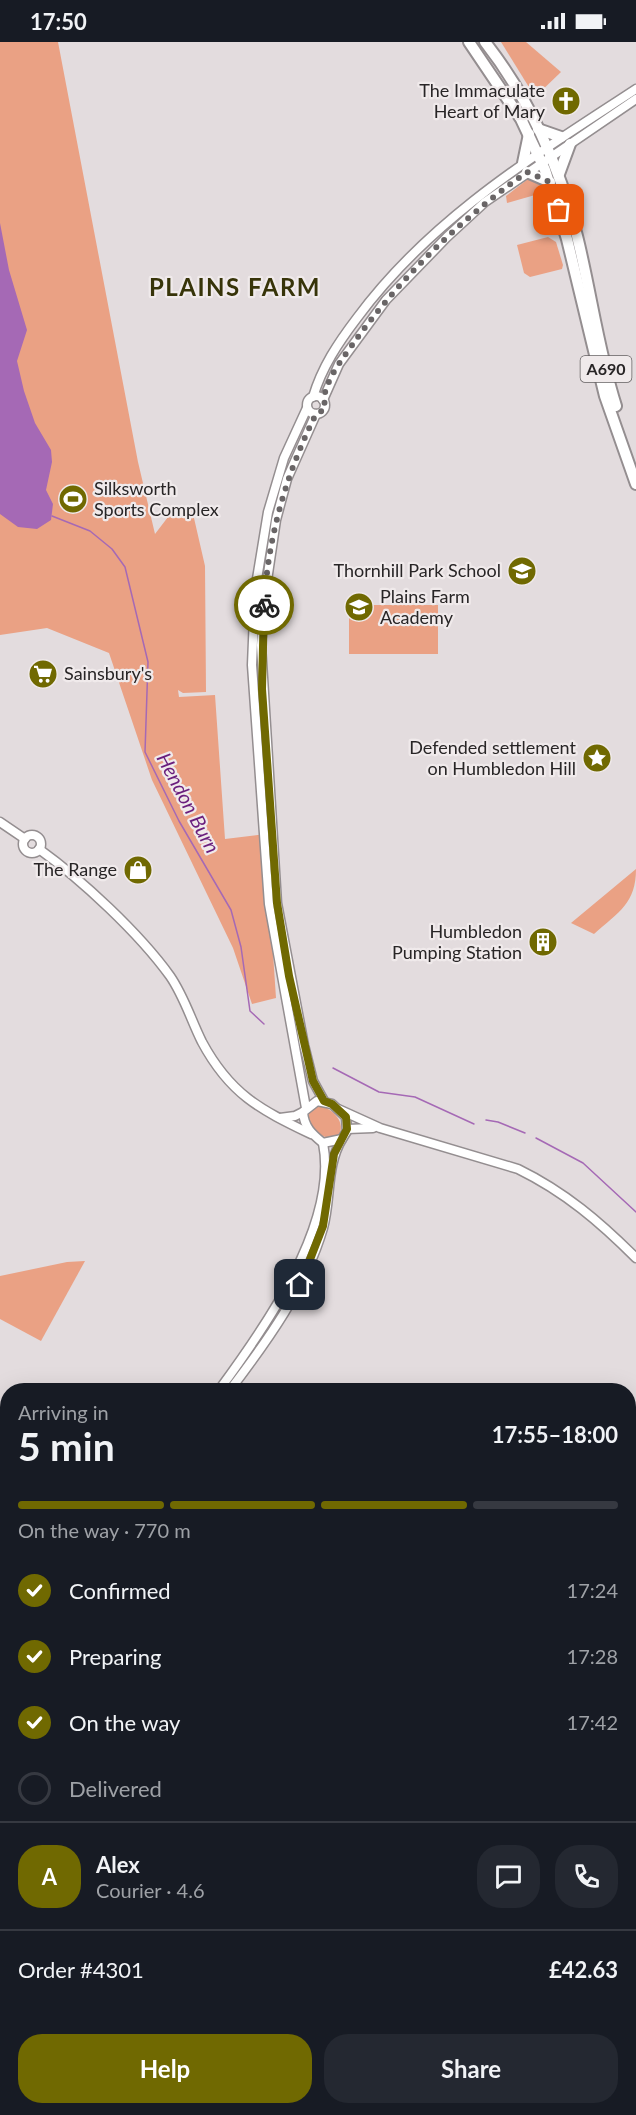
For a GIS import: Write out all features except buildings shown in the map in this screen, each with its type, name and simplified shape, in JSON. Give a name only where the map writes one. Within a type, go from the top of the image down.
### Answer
[{"type":"highway","name":"A690","points":[[469,42],[533,132]]},
{"type":"highway","name":"A690","points":[[485,42],[516,88],[554,179],[569,204],[580,273],[605,396],[636,484]]},
{"type":"highway","points":[[533,132],[565,140],[554,179],[525,167],[533,132]]},
{"type":"highway","name":"A690","points":[[580,273],[612,394],[636,463]]},
{"type":"main road","points":[[311,1134],[304,1121],[305,1110],[269,904],[252,665],[255,591],[268,512],[284,458],[307,408],[307,401],[313,397],[318,377],[331,354],[386,282],[434,232],[636,88]]},
{"type":"main road","points":[[565,140],[636,99]]},
{"type":"main road","points":[[525,167],[485,202],[393,292],[339,364],[323,400],[325,409],[316,414],[287,479],[276,520],[265,594],[261,645],[277,903],[304,1045],[313,1081],[324,1101],[380,1128],[518,1169],[538,1179],[581,1206],[636,1258]]},
{"type":"main road","points":[[313,397],[323,400]]},
{"type":"main road","points":[[307,408],[316,414]]},
{"type":"main road","points":[[0,822],[25,839],[23,847],[27,851],[35,852],[39,849],[71,875],[139,939],[171,977],[221,1073],[243,1097],[311,1134],[323,1143],[326,1159],[320,1202],[313,1229],[298,1265],[268,1320],[224,1383]]},
{"type":"main road","points":[[280,1118],[295,1116],[311,1103],[324,1101]]},
{"type":"main road","points":[[235,1383],[291,1303],[309,1267],[323,1226],[334,1154],[347,1129],[346,1117],[338,1109]]},
{"type":"main road","points":[[347,1129],[380,1128]]},
{"type":"main road","points":[[323,1143],[342,1139]]},
{"type":"shaded area","name":"Silksworth Sports Complex","points":[[0,42],[58,42],[138,462],[155,534],[168,517],[191,505],[205,566],[206,692],[183,693],[178,690],[179,697],[215,695],[225,839],[265,834],[276,998],[252,1004],[233,948],[152,780],[109,653],[47,628],[0,635]]},
{"type":"shaded area","points":[[501,42],[526,42],[561,72],[535,97]]},
{"type":"shaded area","points":[[528,179],[540,185],[535,195],[507,203],[506,196]]},
{"type":"shaded area","points":[[0,223],[9,270],[27,330],[17,361],[35,423],[51,450],[52,462],[46,490],[53,504],[51,520],[37,529],[18,527],[0,514]]},
{"type":"shaded area","points":[[548,237],[556,242],[563,265],[562,269],[530,277],[524,273],[517,245]]},
{"type":"shaded area","points":[[349,605],[438,605],[438,654],[349,654]]},
{"type":"shaded area","points":[[636,869],[633,890],[629,899],[618,913],[594,934],[571,923]]},
{"type":"shaded area","points":[[320,1105],[330,1110],[340,1122],[338,1137],[321,1135],[310,1124],[309,1112]]},
{"type":"shaded area","points":[[85,1261],[41,1341],[0,1319],[0,1276],[67,1262]]},
{"type":"waterway","name":"Hendon Burn","points":[[52,516],[90,531],[112,549],[125,567],[148,662],[145,752],[179,821],[231,910],[241,947],[250,1011],[264,1024]]},
{"type":"waterway","name":"Hendon Burn","points":[[333,1068],[379,1092],[415,1097],[474,1124]]},
{"type":"waterway","name":"Hendon Burn","points":[[486,1120],[498,1122],[525,1133]]},
{"type":"waterway","name":"Hendon Burn","points":[[536,1138],[583,1163],[636,1212]]},
{"type":"way so far","points":[[264,605],[270,552],[287,479],[316,414],[320,414],[325,409],[326,405],[323,400],[328,384],[368,323],[412,271],[447,237],[485,202],[527,172],[550,182],[559,210]]},
{"type":"place","name":"The Immaculate Heart of Mary","points":[[566,101]]},
{"type":"place","name":"Silksworth Sports Complex","points":[[73,499]]},
{"type":"place","name":"Thornhill Park School","points":[[522,571]]},
{"type":"place","name":"Plains Farm Academy","points":[[359,607]]},
{"type":"place","name":"Sainsbury's","points":[[43,674]]},
{"type":"place","name":"Defended settlement on Humbledon Hill","points":[[597,758]]},
{"type":"place","name":"The Range","points":[[138,870]]},
{"type":"place","name":"Humbledon Pumping Station","points":[[543,942]]},
{"type":"district","name":"PLAINS FARM","points":[[235,288]]},
{"type":"route","points":[[264,605],[261,645],[262,689],[277,903],[289,976],[313,1081],[324,1101],[332,1104],[346,1117],[347,1129],[346,1135],[334,1154],[323,1226],[309,1267],[300,1285]]}]
